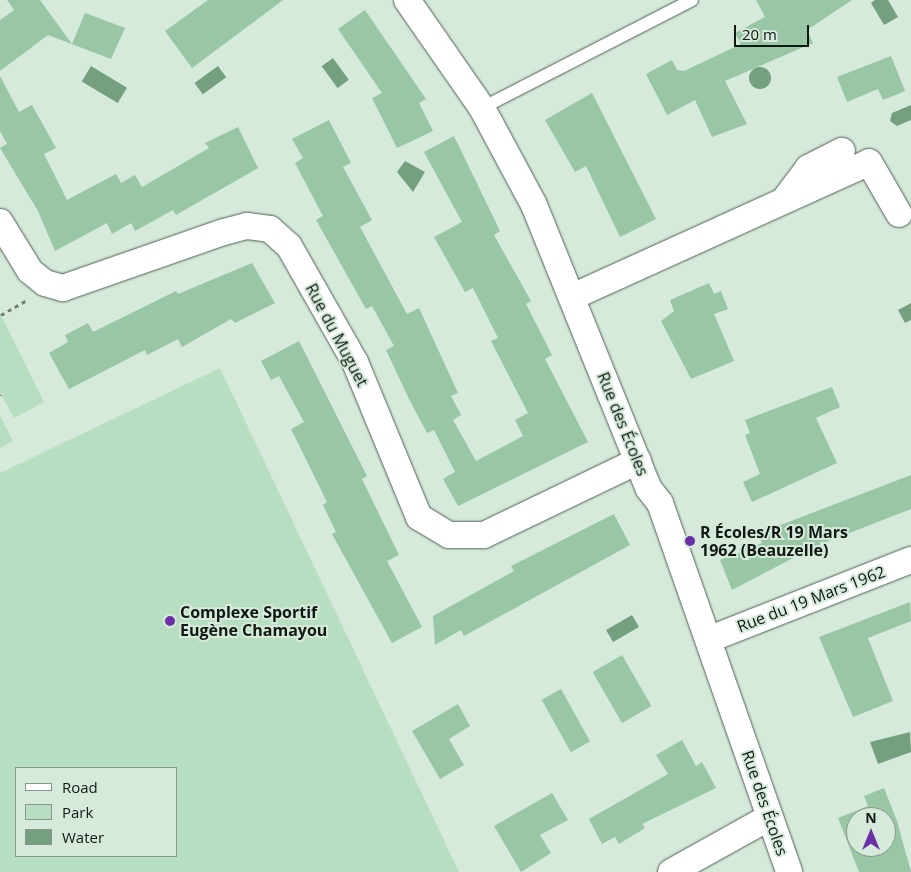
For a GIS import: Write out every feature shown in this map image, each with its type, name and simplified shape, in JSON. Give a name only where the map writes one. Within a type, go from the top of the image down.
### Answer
[{"type":"street","name":"Rue des Écoles","points":[[407,0],[482,108],[534,205],[638,461],[660,503],[710,638],[788,872]]},
{"type":"street","points":[[785,200],[808,168],[842,151]]},
{"type":"street","points":[[572,297],[869,162],[899,214]]},
{"type":"street","name":"Rue du Muguet","points":[[0,222],[30,272],[45,283],[63,288],[224,232],[247,226],[270,229],[289,246],[355,362],[419,517],[449,535],[484,535],[638,461]]},
{"type":"street","name":"Rue du 19 Mars 1962","points":[[710,638],[911,560]]},
{"type":"street","points":[[671,872],[770,817]]},
{"type":"lane","points":[[482,108],[692,0]]},
{"type":"path","points":[[1,314],[19,305]]},
{"type":"green space","points":[[0,313],[44,402],[14,418],[0,392]]},
{"type":"green space","name":"Complexe Sportif Eugène Chamayou","points":[[220,368],[459,872],[0,872],[0,473]]},
{"type":"green space","points":[[0,416],[13,441],[0,448]]},
{"type":"water","points":[[875,0],[888,0],[898,17],[884,25],[871,3]]},
{"type":"water","points":[[333,58],[349,80],[338,88],[322,66]]},
{"type":"water","points":[[91,66],[127,88],[118,103],[82,81]]},
{"type":"water","points":[[218,66],[226,77],[203,94],[195,83]]},
{"type":"water","points":[[760,67],[768,70],[771,78],[768,86],[760,89],[752,86],[749,78],[752,70]]},
{"type":"water","points":[[911,105],[911,120],[897,126],[890,121],[892,113]]},
{"type":"water","points":[[405,161],[425,172],[413,192],[397,172]]},
{"type":"water","points":[[911,303],[911,320],[905,323],[898,310]]},
{"type":"water","points":[[632,615],[639,627],[613,642],[606,630]]},
{"type":"water","points":[[910,732],[911,752],[878,764],[870,742]]},
{"type":"building","points":[[7,0],[40,0],[72,44],[85,13],[125,28],[111,59],[48,35],[0,71],[0,20],[14,10]]},
{"type":"building","points":[[208,0],[283,0],[192,68],[165,31]]},
{"type":"building","points":[[756,0],[852,0],[807,30],[813,43],[725,81],[747,124],[712,137],[695,100],[667,115],[646,74],[672,60],[677,70],[684,71],[741,44],[735,33],[765,17]]},
{"type":"building","points":[[365,10],[426,99],[419,103],[433,131],[397,148],[372,98],[382,93],[338,29]]},
{"type":"building","points":[[891,56],[905,91],[883,100],[878,89],[847,102],[837,77]]},
{"type":"building","points":[[0,76],[19,112],[32,105],[56,148],[44,154],[67,200],[116,174],[121,183],[135,175],[142,187],[209,148],[205,143],[238,127],[258,168],[176,215],[173,210],[135,231],[131,223],[112,234],[107,223],[55,251],[38,211],[0,148],[7,144],[0,131]]},
{"type":"building","points":[[592,93],[656,219],[620,237],[586,166],[575,172],[545,120]]},
{"type":"building","points":[[329,120],[351,163],[343,167],[372,220],[360,227],[407,314],[419,308],[458,393],[451,396],[461,415],[453,420],[476,461],[523,436],[515,420],[528,413],[491,341],[498,338],[473,288],[465,292],[434,237],[462,222],[424,152],[454,136],[500,231],[494,235],[531,301],[526,304],[552,355],[545,359],[588,442],[458,506],[443,479],[455,472],[434,430],[427,433],[409,399],[386,350],[394,346],[372,306],[366,309],[316,220],[323,216],[295,163],[303,158],[292,139]]},
{"type":"building","points":[[252,263],[275,303],[235,323],[231,319],[182,347],[178,339],[147,355],[145,350],[69,389],[49,353],[68,342],[65,335],[88,323],[93,332],[176,291],[178,294]]},
{"type":"building","points":[[709,283],[714,294],[721,291],[728,309],[714,314],[734,361],[691,379],[661,321],[674,311],[670,300]]},
{"type":"building","points":[[299,341],[367,476],[362,479],[399,555],[387,561],[422,627],[392,643],[332,534],[336,532],[323,505],[327,502],[291,429],[304,422],[279,376],[271,380],[261,361]]},
{"type":"building","points":[[832,387],[840,407],[816,418],[837,463],[752,502],[743,482],[760,474],[745,435],[750,433],[745,420]]},
{"type":"building","points":[[911,475],[911,509],[816,546],[732,590],[720,560],[762,543],[759,537],[765,531]]},
{"type":"building","points":[[614,514],[630,545],[464,636],[461,630],[435,645],[433,616],[514,571],[511,566]]},
{"type":"building","points":[[910,602],[911,621],[868,638],[893,701],[853,717],[819,637]]},
{"type":"building","points":[[622,655],[652,706],[622,723],[593,672]]},
{"type":"building","points":[[561,689],[590,741],[571,752],[542,700]]},
{"type":"building","points":[[458,704],[470,726],[449,739],[464,765],[440,779],[412,731]]},
{"type":"building","points":[[682,740],[696,766],[702,762],[716,788],[642,824],[645,828],[619,844],[615,837],[602,844],[589,819],[668,774],[656,755]]},
{"type":"building","points":[[884,788],[891,807],[866,807],[868,806],[864,796]]},
{"type":"building","points":[[552,793],[568,820],[540,835],[551,853],[521,872],[494,826]]},
{"type":"building","points":[[846,815],[846,839],[838,818]]},
{"type":"building","points":[[896,818],[911,872],[859,872],[853,857],[896,857]]},
{"type":"place","name":"R Écoles/R 19 Mars 1962 (Beauzelle)","points":[[690,541]]},
{"type":"place","name":"Complexe Sportif Eugène Chamayou","points":[[170,621]]}]
